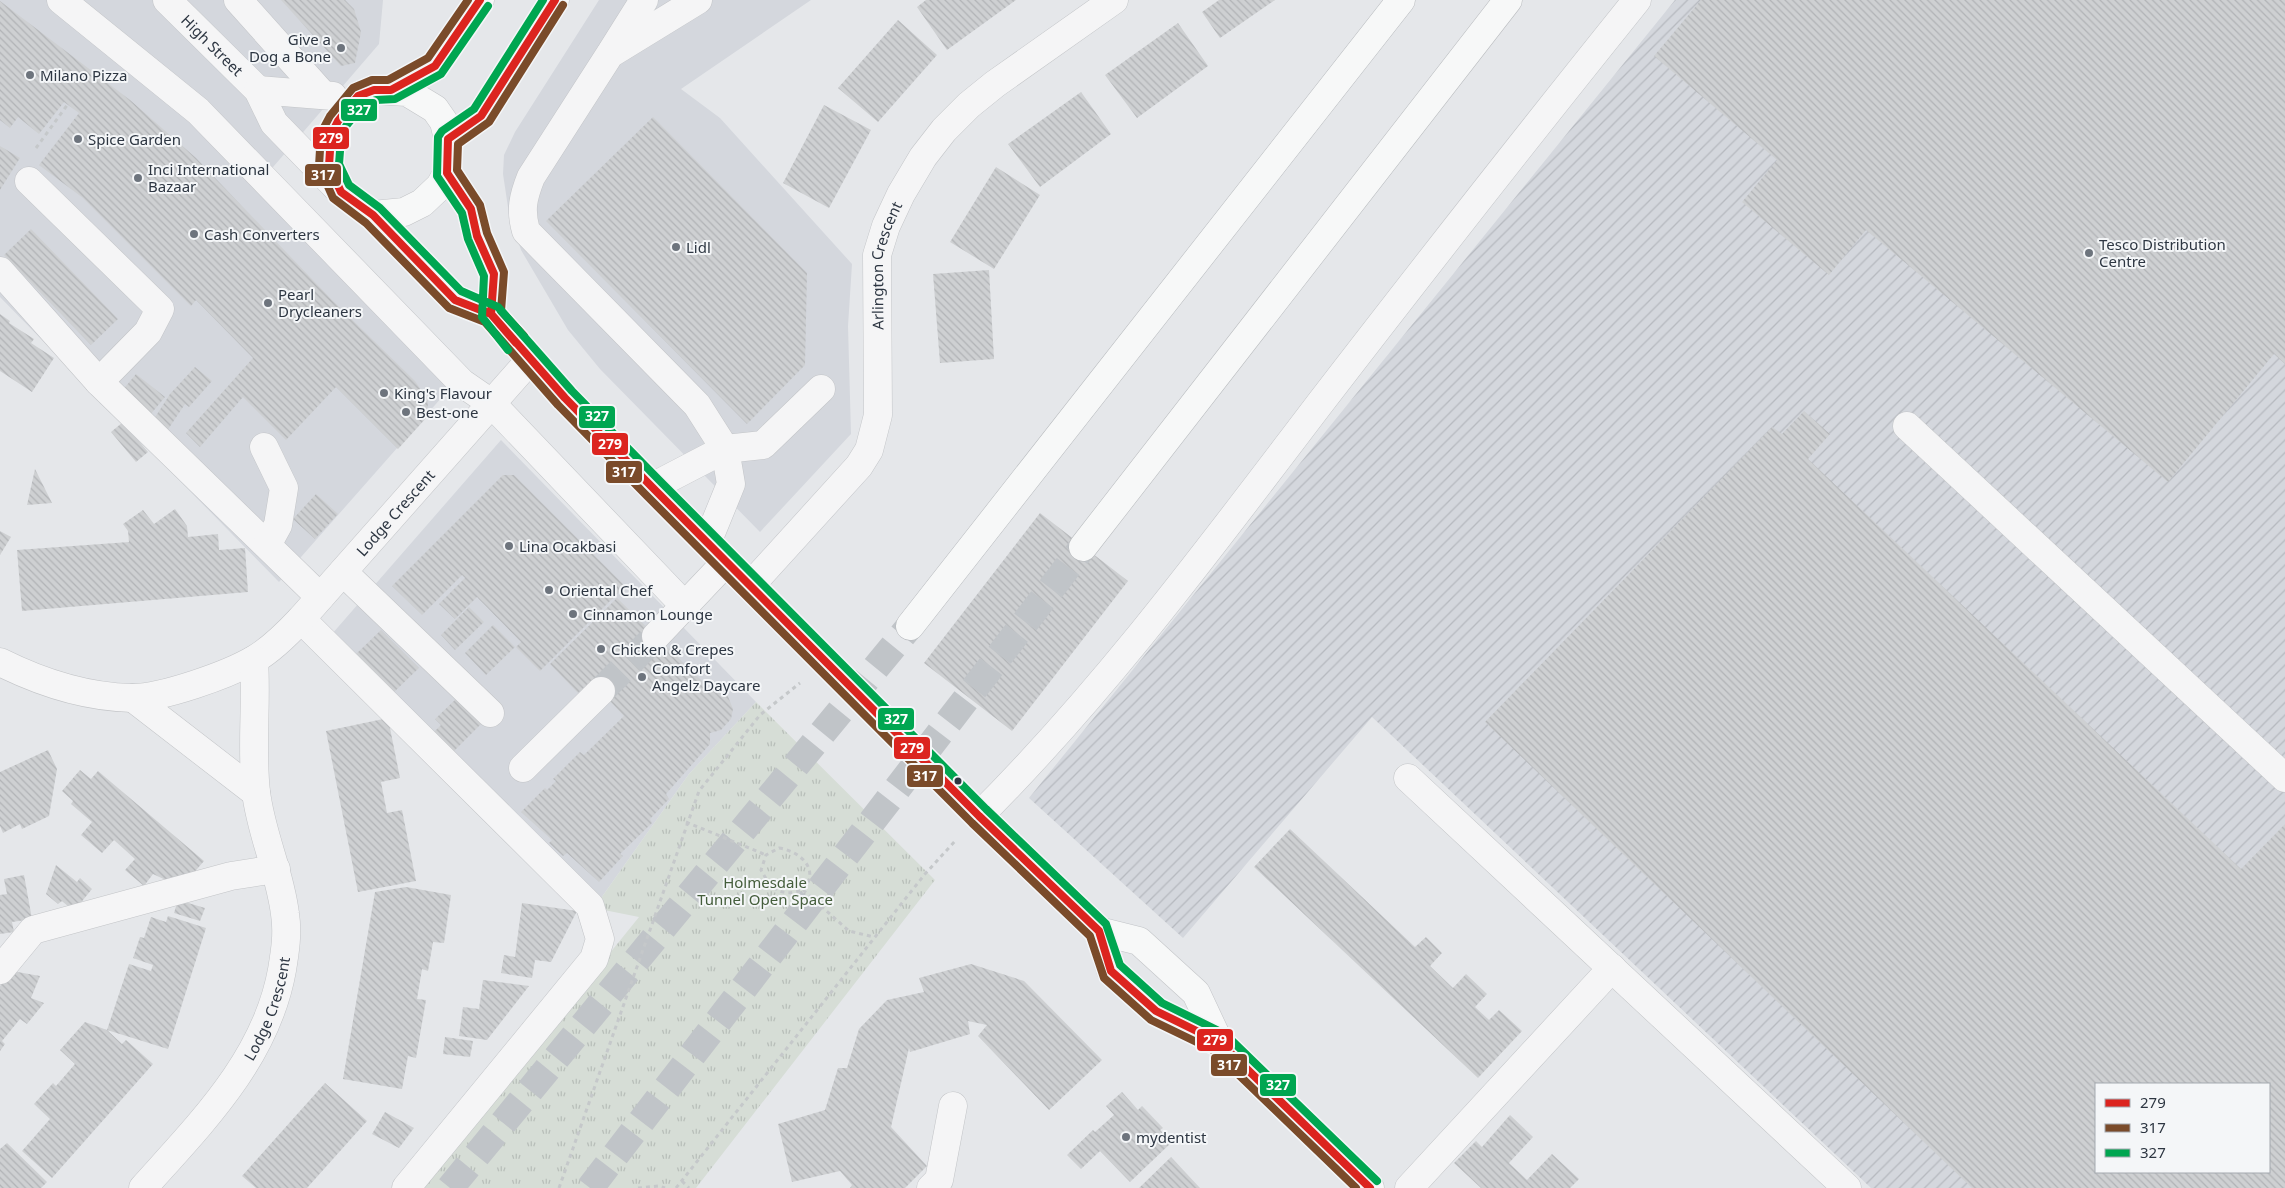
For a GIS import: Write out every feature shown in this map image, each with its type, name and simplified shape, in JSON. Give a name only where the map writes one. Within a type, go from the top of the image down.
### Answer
[{"type":"main road","points":[[391,90],[435,66],[480,0]]},
{"type":"main road","points":[[448,139],[481,116],[555,0]]},
{"type":"main road","points":[[910,626],[1401,0]]},
{"type":"main road","points":[[1083,547],[1508,0]]},
{"type":"main road","points":[[374,215],[404,212],[422,203],[440,186],[447,173],[448,139],[444,122],[435,109],[407,92],[374,90],[358,96],[338,120],[331,136],[329,166],[341,192],[374,215],[455,300],[491,314],[530,360],[707,543],[979,816],[1099,931],[1111,971],[1156,1011],[1219,1042]]},
{"type":"main road","points":[[447,173],[471,208],[477,236],[494,274],[491,314]]},
{"type":"main road","points":[[1099,931],[1139,941],[1196,993],[1219,1042],[1358,1184]]},
{"type":"street","points":[[61,0],[198,111],[462,383],[491,403],[686,606]]},
{"type":"street","name":"High Street","points":[[168,0],[258,90],[274,123],[341,192]]},
{"type":"street","points":[[238,0],[323,95]]},
{"type":"street","points":[[644,0],[531,177],[523,198],[522,216],[526,231],[697,405],[725,449],[732,484],[707,543]]},
{"type":"street","points":[[610,54],[698,0]]},
{"type":"street","name":"Arlington Crescent","points":[[750,586],[859,466],[869,450],[878,415],[877,255],[886,226],[923,157],[944,130],[995,84],[1114,0]]},
{"type":"street","points":[[979,816],[1036,759],[1157,617],[1456,225],[1637,0]]},
{"type":"street","points":[[258,90],[358,96]]},
{"type":"street","points":[[28,181],[160,310],[148,332],[99,382]]},
{"type":"street","points":[[0,271],[99,382],[320,597]]},
{"type":"street","name":"Lodge Crescent","points":[[0,662],[61,687],[133,698],[173,691],[254,660],[283,638],[301,619],[530,360]]},
{"type":"street","points":[[652,487],[725,449],[763,445],[821,389]]},
{"type":"street","points":[[1908,426],[2285,778]]},
{"type":"street","points":[[264,447],[284,488],[278,525],[267,545]]},
{"type":"street","points":[[656,636],[726,562]]},
{"type":"street","points":[[343,572],[490,713]]},
{"type":"street","points":[[301,619],[590,906],[600,939],[594,959],[406,1188]]},
{"type":"street","name":"Lodge Crescent","points":[[143,1188],[203,1122],[230,1088],[262,1034],[278,994],[285,949],[285,915],[276,869],[262,830],[256,793],[253,749],[256,692],[254,660]]},
{"type":"street","points":[[523,768],[601,691]]},
{"type":"street","points":[[133,698],[256,793]]},
{"type":"street","points":[[1408,778],[1846,1188]]},
{"type":"street","points":[[0,970],[33,930],[231,876],[276,869]]},
{"type":"street","points":[[1409,1188],[1612,968]]},
{"type":"street","points":[[931,1188],[938,1180],[953,1106]]},
{"type":"path","points":[[34,150],[68,104]]},
{"type":"path","points":[[559,1188],[698,791],[760,716],[826,662]]},
{"type":"path","points":[[676,1188],[925,874],[979,816]]},
{"type":"path","points":[[686,822],[766,856]]},
{"type":"path","points":[[779,848],[792,849],[802,858],[810,876],[803,890],[789,894],[778,891],[767,882],[762,870],[766,856],[779,848]]},
{"type":"path","points":[[803,890],[849,931],[874,937]]},
{"type":"path","points":[[682,1181],[689,1188]]},
{"type":"path","points":[[638,1188],[659,1186],[665,1188]]},
{"type":"shaded area","points":[[0,0],[383,0],[379,44],[255,188],[450,388],[279,582],[0,297]]},
{"type":"shaded area","points":[[599,0],[811,0],[681,89],[720,118],[852,264],[848,326],[851,434],[760,532],[600,369],[568,330],[521,250],[509,214],[503,174],[504,155],[515,132]]},
{"type":"shaded area","points":[[1675,0],[2285,0],[2285,1188],[1871,1188],[1372,717],[1183,938],[1029,798]]},
{"type":"shaded area","points":[[501,440],[756,702],[689,774],[594,908],[332,634]]},
{"type":"green space","name":"Holmesdale Tunnel Open Space","points":[[756,702],[935,880],[696,1188],[420,1188],[639,917],[594,908],[689,774]]},
{"type":"building","name":"Give a Dog a Bone","points":[[281,0],[345,0],[354,9],[361,32],[355,63],[341,66]]},
{"type":"building","points":[[926,0],[1016,0],[947,50],[917,7]]},
{"type":"building","points":[[1219,0],[1275,0],[1220,38],[1202,12]]},
{"type":"building","name":"Tesco Distribution Centre","points":[[1701,0],[2285,0],[2285,364],[2274,354],[2168,482],[1866,230],[1829,275],[1742,202],[1777,160],[1654,56]]},
{"type":"building","points":[[0,1],[130,100],[196,158],[333,301],[415,381],[428,400],[427,417],[398,449],[336,387],[286,440],[243,397],[200,447],[186,433],[253,358],[196,300],[191,306],[83,198],[39,165],[79,113],[64,102],[39,134],[18,117],[10,128],[0,120]]},
{"type":"building","points":[[898,20],[937,55],[878,122],[838,88]]},
{"type":"building","points":[[1178,23],[1208,66],[1137,118],[1105,75]]},
{"type":"building","points":[[1081,92],[1111,134],[1040,187],[1008,144]]},
{"type":"building","points":[[824,105],[871,130],[829,208],[783,183]]},
{"type":"building","name":"Lidl","points":[[653,117],[807,273],[805,365],[747,424],[546,221]]},
{"type":"building","points":[[0,146],[20,158],[0,190]]},
{"type":"building","points":[[996,167],[1040,195],[994,269],[950,242]]},
{"type":"building","points":[[31,229],[118,319],[91,345],[4,255]]},
{"type":"building","points":[[989,270],[994,359],[940,363],[933,274]]},
{"type":"building","points":[[0,314],[10,321],[9,323],[34,339],[31,343],[54,358],[32,392],[0,371]]},
{"type":"building","points":[[195,367],[212,381],[189,407],[185,404],[167,431],[152,422],[170,394]]},
{"type":"building","points":[[136,374],[165,397],[145,421],[116,398]]},
{"type":"building","points":[[1804,411],[1830,434],[1808,459],[2241,869],[2285,824],[2285,1188],[1972,1188],[1485,722],[1772,427],[1782,434]]},
{"type":"building","points":[[123,422],[148,452],[136,462],[111,432]]},
{"type":"building","points":[[35,469],[52,503],[27,505]]},
{"type":"building","points":[[503,475],[514,475],[625,586],[540,671],[516,647],[521,642],[477,597],[455,619],[439,604],[465,578],[462,575],[422,615],[392,586]]},
{"type":"building","points":[[316,494],[338,514],[315,539],[293,519]]},
{"type":"building","points":[[175,509],[187,526],[188,537],[218,534],[219,550],[245,548],[248,592],[22,611],[17,550],[129,542],[128,531],[123,524],[143,510],[154,524]]},
{"type":"building","points":[[1040,513],[1128,581],[1012,731],[924,663]]},
{"type":"building","points":[[0,531],[11,537],[0,555]]},
{"type":"building","points":[[617,598],[710,689],[727,694],[733,709],[731,719],[721,730],[710,733],[710,744],[666,794],[669,799],[650,819],[652,823],[620,854],[623,856],[599,882],[567,853],[563,856],[549,843],[552,840],[521,812],[545,788],[547,790],[556,781],[553,779],[580,752],[584,755],[624,716],[591,681],[578,693],[550,664]]},
{"type":"building","points":[[469,607],[484,622],[455,650],[441,635]]},
{"type":"building","points":[[493,625],[515,647],[486,675],[465,653]]},
{"type":"building","points":[[381,630],[419,668],[393,693],[355,655]]},
{"type":"building","points":[[457,698],[481,724],[452,753],[433,733],[441,725],[435,719]]},
{"type":"building","points":[[388,718],[400,778],[381,782],[387,813],[402,810],[416,881],[358,892],[326,731]]},
{"type":"building","points":[[48,750],[57,769],[49,816],[22,829],[20,824],[3,833],[0,826],[0,772]]},
{"type":"building","points":[[80,770],[91,779],[98,771],[204,861],[191,876],[170,882],[153,874],[144,886],[125,870],[135,859],[114,840],[102,853],[81,835],[92,822],[71,804],[73,801],[62,791]]},
{"type":"building","points":[[1290,829],[1415,947],[1426,937],[1442,953],[1430,966],[1453,988],[1466,974],[1487,994],[1475,1007],[1489,1020],[1499,1010],[1522,1031],[1478,1078],[1254,867]]},
{"type":"building","points":[[56,865],[77,882],[80,878],[92,889],[74,911],[62,901],[58,904],[46,894]]},
{"type":"building","points":[[24,875],[32,919],[12,922],[14,932],[0,934],[0,895],[7,894],[4,879]]},
{"type":"building","points":[[406,887],[451,895],[444,943],[433,942],[428,971],[422,969],[417,999],[426,1000],[416,1058],[408,1056],[402,1089],[343,1079],[375,892]]},
{"type":"building","points":[[178,900],[205,908],[200,921],[174,913]]},
{"type":"building","points":[[522,903],[577,911],[551,962],[535,960],[532,978],[501,973],[504,955],[515,957]]},
{"type":"building","points":[[168,916],[206,928],[168,1049],[107,1030],[129,964],[151,971],[153,965],[133,958],[140,937],[144,938],[151,917],[166,922]]},
{"type":"building","points":[[971,964],[1024,981],[1102,1060],[1049,1110],[978,1036],[987,1025],[968,1021],[970,1034],[910,1052],[909,1048],[891,1127],[927,1166],[905,1188],[850,1188],[852,1185],[840,1171],[792,1182],[778,1124],[825,1110],[838,1068],[847,1068],[859,1029],[887,1000],[924,992],[919,978]]},
{"type":"building","points":[[12,971],[40,976],[31,998],[44,1003],[27,1024],[20,1019],[2,1041],[5,1044],[0,1051],[0,986]]},
{"type":"building","points":[[483,980],[529,986],[487,1040],[459,1036],[463,1007],[479,1009]]},
{"type":"building","points":[[85,1022],[107,1030],[122,1044],[126,1040],[153,1064],[52,1178],[22,1151],[50,1119],[34,1104],[53,1083],[56,1086],[75,1064],[60,1050]]},
{"type":"building","points":[[445,1037],[473,1041],[470,1057],[443,1054]]},
{"type":"building","points":[[325,1083],[367,1121],[307,1188],[256,1188],[242,1176]]},
{"type":"building","name":"mydentist","points":[[1122,1092],[1138,1110],[1142,1106],[1163,1128],[1160,1130],[1172,1142],[1130,1182],[1100,1151],[1081,1169],[1067,1155],[1093,1130],[1095,1132],[1114,1115],[1106,1106]]},
{"type":"building","points":[[385,1112],[414,1128],[399,1148],[372,1134]]},
{"type":"building","points":[[1510,1115],[1533,1137],[1509,1163],[1527,1180],[1552,1154],[1579,1179],[1570,1188],[1481,1188],[1454,1163],[1476,1141],[1482,1147]]},
{"type":"building","points":[[7,1143],[47,1182],[41,1188],[0,1188],[0,1149]]},
{"type":"building","points":[[1171,1157],[1200,1188],[1139,1188]]},
{"type":"tunnel","points":[[590,1188],[1083,547]]},
{"type":"tunnel","points":[[450,1188],[910,626]]},
{"type":"tunnel","points":[[601,691],[656,636]]},
{"type":"transit line","name":"317","points":[[468,0],[428,58],[388,80],[372,80],[353,88],[330,116],[321,133],[319,166],[333,198],[366,223],[449,308],[485,322],[558,405],[645,494],[972,823],[1090,936],[1104,978],[1151,1020],[1213,1050],[1356,1188]]},
{"type":"transit line","name":"279","points":[[480,0],[435,66],[391,90],[374,90],[358,96],[338,121],[331,135],[329,166],[341,192],[373,215],[455,300],[491,314],[565,398],[652,487],[979,816],[1099,931],[1111,971],[1156,1011],[1219,1042],[1370,1188]]},
{"type":"transit line","name":"327","points":[[508,350],[482,317],[484,276],[468,239],[462,213],[437,176],[438,137],[442,131],[474,109],[543,0]]},
{"type":"transit line","name":"279","points":[[516,343],[491,314],[494,274],[477,236],[471,209],[447,173],[448,139],[481,116],[555,0]]},
{"type":"transit line","name":"317","points":[[524,336],[501,311],[504,272],[487,233],[480,205],[457,170],[458,144],[489,122],[563,5]]},
{"type":"transit line","name":"327","points":[[488,6],[441,74],[395,99],[376,100],[364,104],[346,126],[341,138],[339,164],[349,185],[380,208],[461,291],[498,307],[572,391],[659,480],[986,809],[1106,924],[1120,965],[1162,1003],[1225,1034],[1377,1181]]},
{"type":"place","name":"Give a Dog a Bone","points":[[341,48]]},
{"type":"place","name":"Milano Pizza","points":[[30,75]]},
{"type":"place","name":"Spice Garden","points":[[78,139]]},
{"type":"place","name":"Inci International Bazaar","points":[[138,178]]},
{"type":"place","name":"Cash Converters","points":[[194,234]]},
{"type":"place","name":"Lidl","points":[[676,247]]},
{"type":"place","name":"Tesco Distribution Centre","points":[[2089,253]]},
{"type":"place","name":"Pearl Drycleaners","points":[[268,303]]},
{"type":"place","name":"King's Flavour","points":[[384,393]]},
{"type":"place","name":"Best-one","points":[[406,412]]},
{"type":"place","name":"Lina Ocakbasi","points":[[509,546]]},
{"type":"place","name":"Oriental Chef","points":[[549,590]]},
{"type":"place","name":"Cinnamon Lounge","points":[[573,614]]},
{"type":"place","name":"Chicken & Crepes","points":[[601,649]]},
{"type":"place","name":"Comfort Angelz Daycare","points":[[642,677]]},
{"type":"place","name":"mydentist","points":[[1126,1137]]}]
